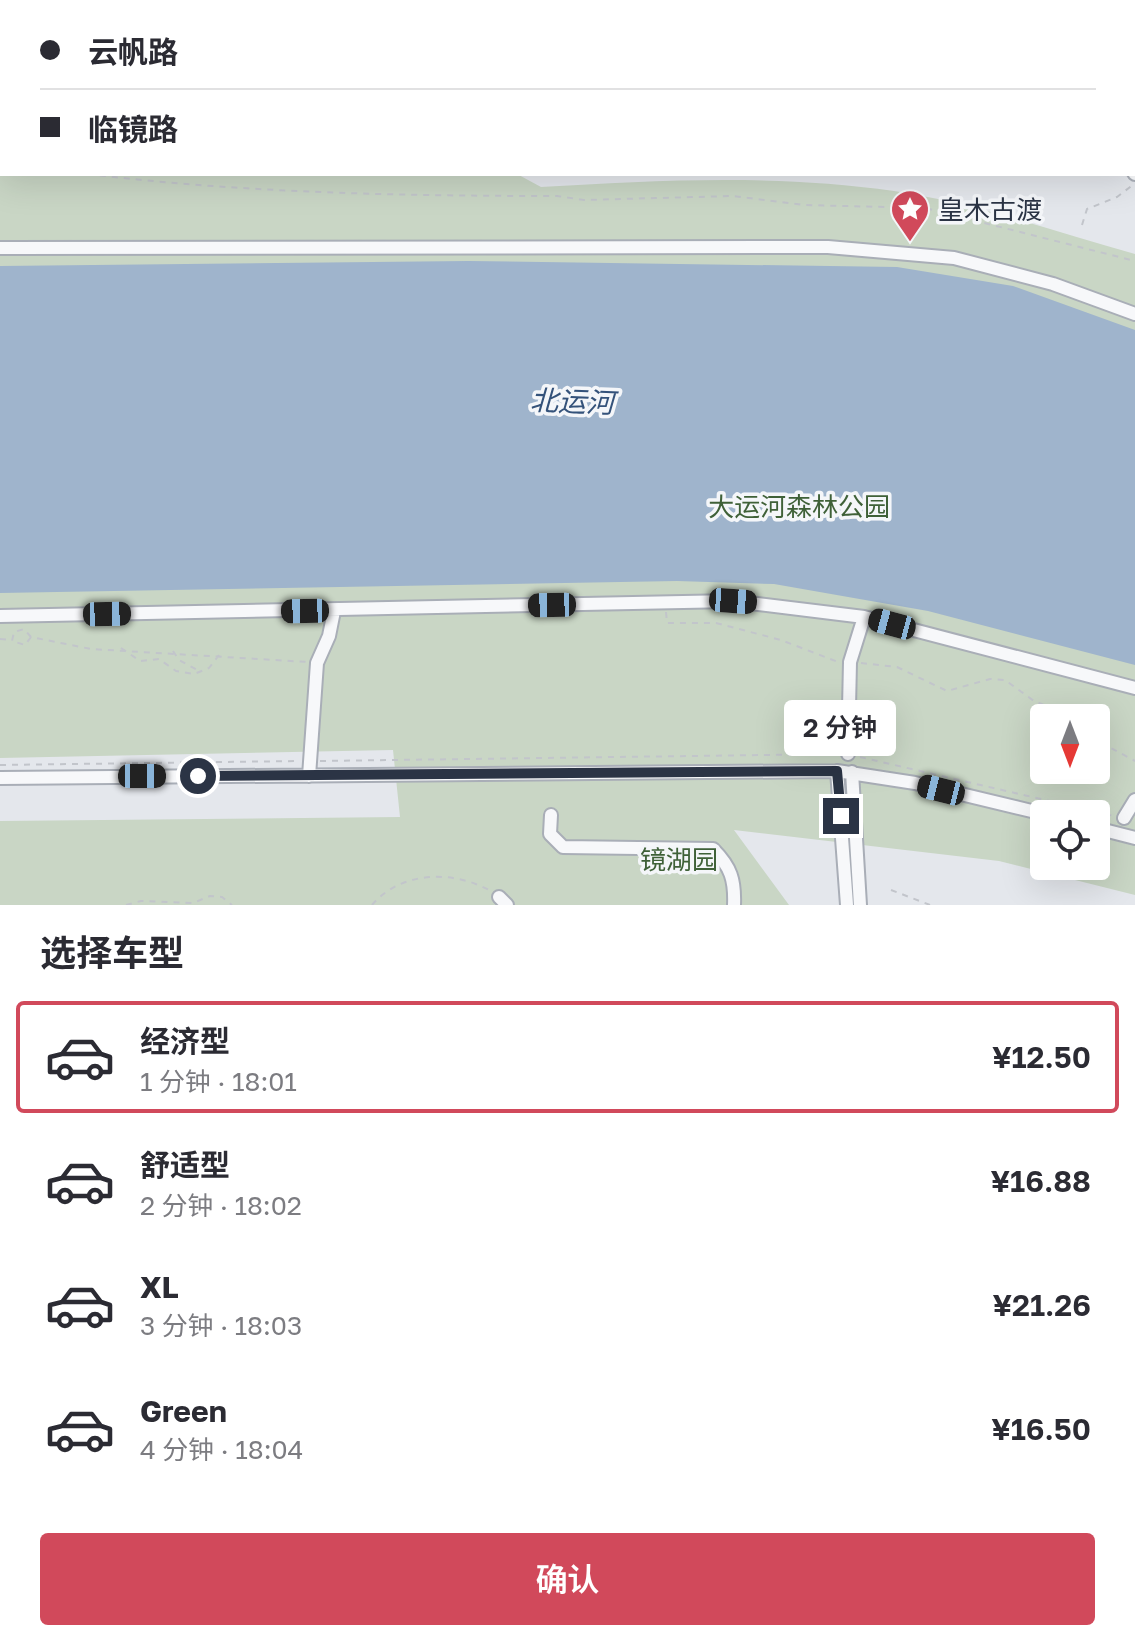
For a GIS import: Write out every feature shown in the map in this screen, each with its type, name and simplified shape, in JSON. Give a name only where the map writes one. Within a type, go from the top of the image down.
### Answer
[{"type":"street","points":[[0,248],[828,247],[954,258],[1053,284],[1135,314]]},
{"type":"street","points":[[0,616],[666,602],[771,604],[864,617],[1135,688]]},
{"type":"street","points":[[309,776],[317,663],[329,636],[334,611]]},
{"type":"street","points":[[848,754],[850,662],[864,617]]},
{"type":"street","points":[[837,771],[847,905]]},
{"type":"street","points":[[0,778],[837,771],[1030,811]]},
{"type":"street","points":[[852,772],[860,905]]},
{"type":"street","points":[[1124,818],[1135,800]]},
{"type":"street","points":[[551,815],[550,834],[555,843],[563,847],[713,849],[725,861],[734,878],[734,905]]},
{"type":"street","points":[[1110,832],[1135,838]]},
{"type":"path","points":[[104,176],[161,183],[372,196],[557,196],[584,200],[733,196],[804,205],[902,206],[942,210],[1135,261]]},
{"type":"path","points":[[1082,225],[1087,209],[1117,197],[1135,183]]},
{"type":"path","points":[[666,602],[667,623],[716,623],[781,640],[834,662],[897,667],[947,691],[990,679],[1005,680],[1042,704]]},
{"type":"path","points":[[12,641],[14,632],[24,629],[31,637],[91,649],[173,651],[317,663]]},
{"type":"path","points":[[0,639],[25,645],[31,637]]},
{"type":"path","points":[[121,648],[140,661],[159,659],[176,671],[209,668],[220,654]]},
{"type":"path","points":[[173,651],[179,660],[200,671]]},
{"type":"path","points":[[1110,747],[1135,761]]},
{"type":"path","points":[[372,905],[399,884],[447,876],[467,880],[503,901]]},
{"type":"path","points":[[891,890],[930,905]]},
{"type":"path","points":[[126,905],[141,901],[193,903],[210,896],[222,897],[232,905]]},
{"type":"green space","name":"大运河森林公园","points":[[0,176],[521,176],[541,187],[673,181],[806,182],[924,196],[1135,254],[1135,895],[1075,880],[1110,880],[1110,800],[1030,800],[1030,869],[999,861],[734,830],[789,905],[0,905],[0,821],[400,817],[393,750],[0,758]]},
{"type":"water","name":"北运河","points":[[468,261],[897,267],[1013,286],[1135,330],[1135,665],[928,611],[774,584],[677,581],[0,593],[0,266]]},
{"type":"place","name":"皇木古渡","points":[[910,243]]},
{"type":"route","points":[[198,776],[837,771],[841,816]]},
{"type":"park label","name":"镜湖园","points":[[679,859]]}]
